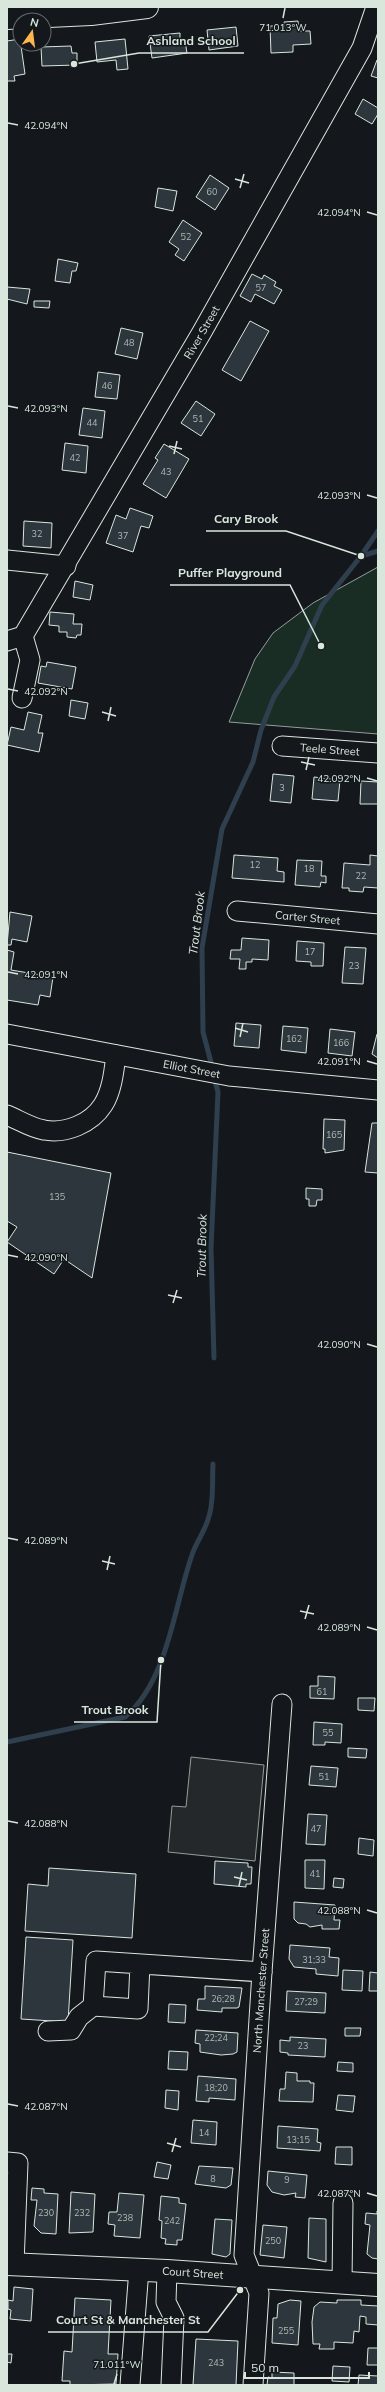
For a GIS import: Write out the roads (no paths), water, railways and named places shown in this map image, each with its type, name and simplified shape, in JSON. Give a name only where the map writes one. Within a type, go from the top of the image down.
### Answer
[{"type":"main road","points":[[7,18],[91,14],[147,7]]},
{"type":"main road","name":"Court Street","points":[[11,2264],[167,2270],[378,2285]]},
{"type":"street","name":"River Street","points":[[15,639],[66,566],[202,332],[358,54],[376,7]]},
{"type":"street","points":[[7,560],[66,566]]},
{"type":"street","points":[[15,639],[30,660],[22,698]]},
{"type":"street","name":"Teele Street","points":[[282,746],[378,753]]},
{"type":"street","name":"Carter Street","points":[[237,912],[378,924]]},
{"type":"street","name":"Elliot Street","points":[[7,1034],[229,1076],[378,1090]]},
{"type":"street","points":[[7,1115],[42,1130],[59,1132],[76,1127],[91,1118],[103,1106],[109,1092],[116,1055]]},
{"type":"street","name":"North Manchester Street","points":[[253,2385],[259,2293],[244,2255],[262,1972],[282,1704]]},
{"type":"street","points":[[93,2006],[96,1961],[262,1972]]},
{"type":"street","points":[[48,2031],[71,2030],[79,2017],[93,2006],[138,2009],[140,1964]]},
{"type":"street","points":[[7,2162],[18,2163],[11,2264]]},
{"type":"street","points":[[342,2282],[344,2203]]},
{"type":"street","points":[[130,2385],[139,2269]]},
{"type":"street","points":[[167,2270],[166,2302],[174,2318],[171,2385]]},
{"type":"waterway","name":"Trout Brook","points":[[213,1070],[203,1032],[202,948],[222,829],[253,762],[261,730],[274,697],[295,666],[322,605],[361,556],[378,531]]},
{"type":"waterway","points":[[362,556],[378,551]]},
{"type":"waterway","name":"Trout Brook","points":[[214,1077],[218,1092],[211,1248],[214,1358]]},
{"type":"waterway","name":"Trout Brook","points":[[7,1742],[125,1717],[139,1702],[151,1684],[160,1663],[168,1642],[192,1555],[208,1521],[212,1504],[213,1464]]},
{"type":"place","name":"Ashland School","points":[[74,64]]},
{"type":"place","name":"Cary Brook","points":[[361,556]]},
{"type":"place","name":"Puffer Playground","points":[[321,646]]},
{"type":"place","name":"Trout Brook","points":[[161,1660]]},
{"type":"place","name":"Court St & Manchester St","points":[[240,2290]]}]
